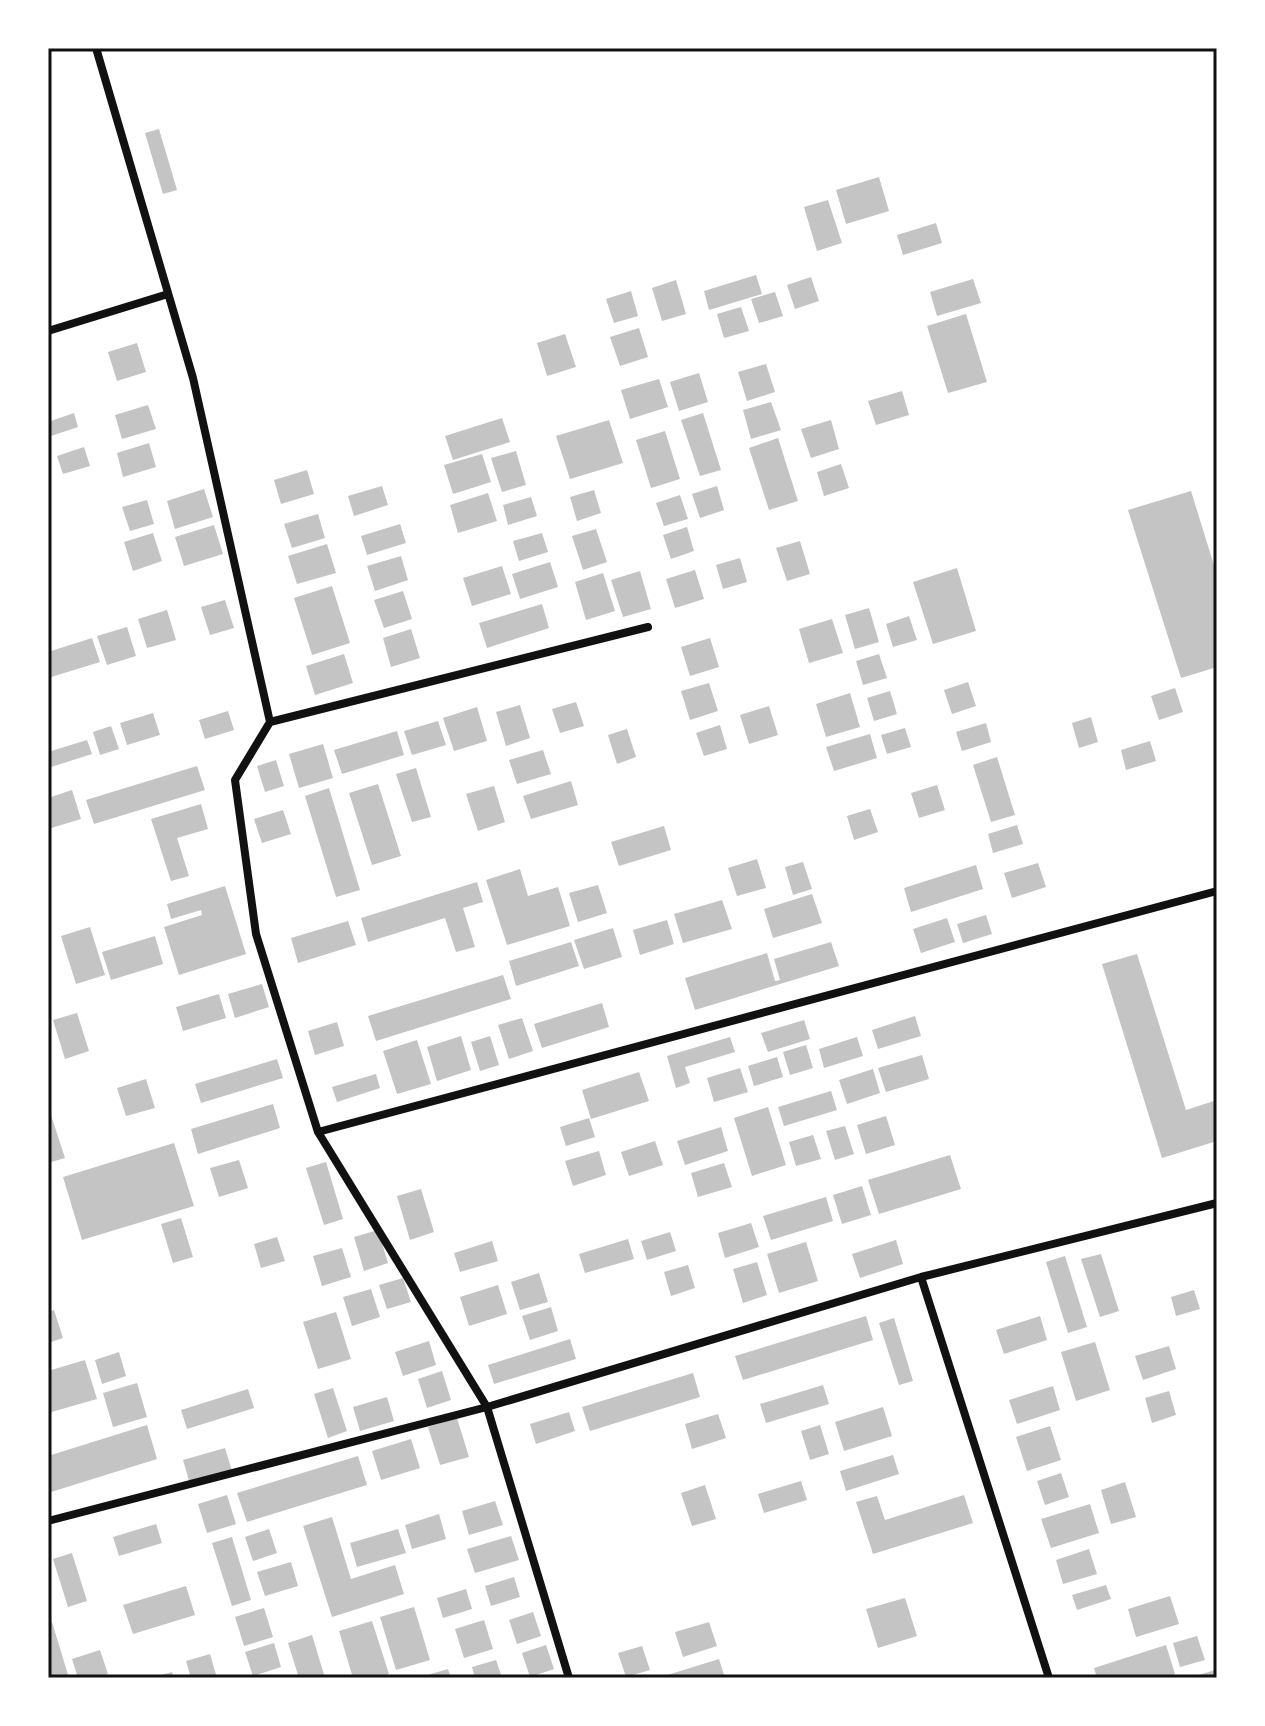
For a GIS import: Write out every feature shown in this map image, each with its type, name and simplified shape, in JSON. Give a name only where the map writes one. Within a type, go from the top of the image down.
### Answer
[{"type":"street","points":[[96,48],[193,378],[270,722],[235,780],[256,934],[318,1132],[487,1407],[569,1678]]},
{"type":"street","points":[[48,331],[168,294]]},
{"type":"street","points":[[270,722],[648,627]]},
{"type":"street","points":[[318,1132],[1217,891]]},
{"type":"street","points":[[48,1521],[487,1407],[921,1277],[1217,1203]]},
{"type":"street","points":[[921,1277],[1049,1678]]},
{"type":"building","points":[[159,129],[177,190],[163,194],[145,133]]},
{"type":"building","points":[[879,177],[889,211],[846,224],[836,190]]},
{"type":"building","points":[[828,200],[842,243],[817,251],[804,207]]},
{"type":"building","points":[[936,223],[942,243],[903,255],[897,235]]},
{"type":"building","points":[[756,275],[762,294],[709,310],[704,291]]},
{"type":"building","points":[[811,277],[819,301],[795,309],[787,285]]},
{"type":"building","points":[[973,279],[981,303],[937,316],[930,292]]},
{"type":"building","points":[[676,280],[686,314],[662,321],[652,288]]},
{"type":"building","points":[[631,291],[638,316],[614,323],[606,299]]},
{"type":"building","points":[[775,292],[783,316],[759,323],[751,299]]},
{"type":"building","points":[[741,307],[749,331],[724,338],[717,314]]},
{"type":"building","points":[[966,314],[987,382],[948,393],[927,326]]},
{"type":"building","points":[[639,328],[648,357],[620,366],[610,337]]},
{"type":"building","points":[[565,334],[576,367],[547,376],[537,343]]},
{"type":"building","points":[[137,343],[146,372],[117,381],[108,352]]},
{"type":"building","points":[[766,364],[775,392],[747,401],[738,372]]},
{"type":"building","points":[[699,373],[708,402],[679,411],[670,382]]},
{"type":"building","points":[[659,379],[668,407],[630,419],[621,390]]},
{"type":"building","points":[[902,391],[909,415],[876,425],[868,401]]},
{"type":"building","points":[[771,402],[781,430],[751,439],[743,410]]},
{"type":"building","points":[[148,405],[156,429],[122,439],[115,415]]},
{"type":"building","points":[[74,413],[78,427],[48,437],[48,422]]},
{"type":"building","points":[[703,413],[721,470],[700,476],[681,420]]},
{"type":"building","points":[[502,418],[510,442],[453,460],[445,436]]},
{"type":"building","points":[[609,420],[623,463],[570,479],[556,436]]},
{"type":"building","points":[[831,420],[839,449],[811,458],[801,429]]},
{"type":"building","points":[[665,431],[680,479],[651,488],[636,440]]},
{"type":"building","points":[[778,438],[798,501],[769,510],[749,448]]},
{"type":"building","points":[[149,443],[156,467],[123,477],[117,453]]},
{"type":"building","points":[[84,447],[90,466],[63,474],[57,456]]},
{"type":"building","points":[[516,451],[526,485],[502,492],[491,458]]},
{"type":"building","points":[[482,454],[491,482],[453,494],[444,465]]},
{"type":"building","points":[[841,464],[849,488],[824,496],[817,472]]},
{"type":"building","points":[[307,470],[314,494],[281,504],[274,480]]},
{"type":"building","points":[[382,486],[388,505],[354,516],[348,496]]},
{"type":"building","points":[[717,486],[724,510],[700,518],[692,494]]},
{"type":"building","points":[[204,489],[213,517],[175,529],[167,501]]},
{"type":"building","points":[[594,490],[601,513],[577,521],[570,497]]},
{"type":"building","points":[[1191,491],[1217,575],[1217,667],[1181,678],[1128,510]]},
{"type":"building","points":[[488,493],[497,521],[458,533],[450,505]]},
{"type":"building","points":[[680,495],[688,519],[664,526],[656,503]]},
{"type":"building","points":[[531,497],[537,516],[508,525],[503,505]]},
{"type":"building","points":[[147,500],[154,524],[130,531],[122,507]]},
{"type":"building","points":[[318,514],[325,538],[292,548],[284,524]]},
{"type":"building","points":[[400,524],[406,543],[367,555],[361,536]]},
{"type":"building","points":[[214,525],[223,554],[184,566],[175,537]]},
{"type":"building","points":[[687,527],[694,551],[671,559],[663,535]]},
{"type":"building","points":[[596,529],[607,562],[583,570],[572,536]]},
{"type":"building","points":[[153,533],[162,561],[133,571],[124,542]]},
{"type":"building","points":[[542,533],[548,552],[519,561],[513,541]]},
{"type":"building","points":[[800,541],[810,574],[787,581],[776,548]]},
{"type":"building","points":[[327,544],[336,573],[297,584],[288,556]]},
{"type":"building","points":[[401,556],[408,580],[375,591],[367,566]]},
{"type":"building","points":[[740,558],[747,582],[723,589],[716,565]]},
{"type":"building","points":[[550,562],[558,587],[520,599],[512,574]]},
{"type":"building","points":[[502,566],[511,594],[472,606],[463,578]]},
{"type":"building","points":[[957,568],[976,631],[933,644],[913,582]]},
{"type":"building","points":[[695,570],[704,599],[675,608],[666,579]]},
{"type":"building","points":[[640,571],[651,609],[623,617],[611,580]]},
{"type":"building","points":[[603,573],[615,611],[586,620],[575,582]]},
{"type":"building","points":[[332,586],[350,643],[312,655],[294,598]]},
{"type":"building","points":[[403,591],[412,619],[384,628],[374,600]]},
{"type":"building","points":[[225,600],[234,628],[210,635],[201,607]]},
{"type":"building","points":[[542,604],[549,628],[487,648],[479,623]]},
{"type":"building","points":[[869,608],[879,642],[855,649],[845,615]]},
{"type":"building","points":[[167,610],[176,640],[147,648],[138,619]]},
{"type":"building","points":[[909,616],[917,640],[893,647],[886,624]]},
{"type":"building","points":[[832,619],[843,653],[809,663],[799,629]]},
{"type":"building","points":[[127,627],[136,656],[107,665],[97,636]]},
{"type":"building","points":[[411,629],[420,658],[391,667],[383,638]]},
{"type":"building","points":[[92,638],[100,662],[48,678],[48,652]]},
{"type":"building","points":[[710,638],[719,667],[690,676],[681,647]]},
{"type":"building","points":[[344,654],[353,683],[315,695],[306,666]]},
{"type":"building","points":[[879,654],[887,678],[863,685],[856,661]]},
{"type":"building","points":[[968,682],[976,706],[952,714],[944,690]]},
{"type":"building","points":[[709,683],[718,711],[690,720],[681,691]]},
{"type":"building","points":[[1175,688],[1183,712],[1159,720],[1151,696]]},
{"type":"building","points":[[890,691],[897,714],[874,721],[867,698]]},
{"type":"building","points":[[850,693],[860,727],[826,737],[816,704]]},
{"type":"building","points":[[576,702],[584,726],[560,733],[552,709]]},
{"type":"building","points":[[520,705],[530,738],[506,746],[496,712]]},
{"type":"building","points":[[769,706],[778,735],[749,744],[740,715]]},
{"type":"building","points":[[477,707],[487,741],[454,751],[443,718]]},
{"type":"building","points":[[228,711],[234,730],[205,739],[199,720]]},
{"type":"building","points":[[153,713],[160,735],[127,745],[120,723]]},
{"type":"building","points":[[1091,717],[1098,742],[1079,748],[1072,723]]},
{"type":"building","points":[[438,721],[446,745],[412,755],[404,731]]},
{"type":"building","points":[[986,723],[991,742],[962,751],[956,732]]},
{"type":"building","points":[[720,725],[727,749],[704,756],[696,733]]},
{"type":"building","points":[[111,726],[119,749],[100,755],[93,732]]},
{"type":"building","points":[[905,728],[911,747],[887,754],[881,735]]},
{"type":"building","points":[[627,729],[636,757],[617,764],[608,735]]},
{"type":"building","points":[[397,731],[404,755],[342,774],[334,750]]},
{"type":"building","points":[[870,734],[877,758],[834,771],[826,747]]},
{"type":"building","points":[[87,740],[92,754],[48,768],[48,752]]},
{"type":"building","points":[[1150,741],[1156,761],[1126,770],[1121,750]]},
{"type":"building","points":[[323,744],[333,778],[299,788],[289,754]]},
{"type":"building","points":[[543,750],[551,774],[517,784],[509,760]]},
{"type":"building","points":[[997,757],[1015,815],[991,822],[973,765]]},
{"type":"building","points":[[276,760],[284,786],[265,792],[257,766]]},
{"type":"building","points":[[197,766],[205,790],[94,824],[86,800]]},
{"type":"building","points":[[416,768],[431,817],[412,822],[396,774]]},
{"type":"building","points":[[571,781],[578,805],[531,819],[523,796]]},
{"type":"building","points":[[378,784],[401,856],[372,865],[349,793]]},
{"type":"building","points":[[937,785],[945,810],[919,818],[911,793]]},
{"type":"building","points":[[494,786],[505,822],[478,831],[466,794]]},
{"type":"building","points":[[329,788],[360,890],[336,897],[305,796]]},
{"type":"building","points":[[72,790],[81,819],[48,829],[48,798]]},
{"type":"building","points":[[201,804],[208,829],[177,838],[189,876],[171,881],[151,819]]},
{"type":"building","points":[[870,809],[878,832],[854,840],[847,816]]},
{"type":"building","points":[[283,810],[291,834],[262,843],[254,819]]},
{"type":"building","points":[[1017,825],[1023,844],[993,853],[988,834]]},
{"type":"building","points":[[664,826],[671,850],[619,866],[611,842]]},
{"type":"building","points":[[757,859],[766,888],[737,896],[728,868]]},
{"type":"building","points":[[803,862],[812,889],[793,895],[785,867]]},
{"type":"building","points":[[1038,863],[1046,887],[1012,898],[1004,873]]},
{"type":"building","points":[[976,865],[983,889],[911,912],[904,888]]},
{"type":"building","points":[[520,869],[528,896],[558,887],[570,926],[507,945],[486,880]]},
{"type":"building","points":[[477,882],[483,902],[463,908],[475,947],[456,952],[445,918],[368,942],[361,918]]},
{"type":"building","points":[[598,885],[607,913],[578,922],[569,893]]},
{"type":"building","points":[[225,886],[246,954],[179,975],[164,927],[202,915],[201,910],[171,919],[167,904]]},
{"type":"building","points":[[812,894],[822,923],[773,938],[764,909]]},
{"type":"building","points":[[722,900],[732,929],[683,943],[674,914]]},
{"type":"building","points":[[986,915],[992,934],[963,943],[957,924]]},
{"type":"building","points":[[947,918],[955,942],[921,953],[913,929]]},
{"type":"building","points":[[667,920],[674,944],[640,955],[633,930]]},
{"type":"building","points":[[348,921],[356,945],[298,963],[291,938]]},
{"type":"building","points":[[90,927],[105,975],[76,984],[61,936]]},
{"type":"building","points":[[613,928],[622,957],[584,969],[574,940]]},
{"type":"building","points":[[155,936],[163,964],[111,980],[102,952]]},
{"type":"building","points":[[571,942],[579,966],[516,986],[509,961]]},
{"type":"building","points":[[831,942],[839,966],[695,1010],[685,978],[767,953],[775,981],[780,980],[774,959]]},
{"type":"building","points":[[1137,954],[1186,1110],[1217,1100],[1217,1141],[1162,1158],[1102,964]]},
{"type":"building","points":[[503,975],[511,999],[376,1041],[368,1016]]},
{"type":"building","points":[[262,984],[269,1007],[235,1018],[228,994]]},
{"type":"building","points":[[219,994],[226,1018],[183,1031],[176,1007]]},
{"type":"building","points":[[602,1003],[609,1027],[542,1048],[534,1024]]},
{"type":"building","points":[[77,1013],[89,1051],[65,1059],[53,1020]]},
{"type":"building","points":[[915,1016],[921,1036],[878,1049],[872,1030]]},
{"type":"building","points":[[522,1018],[533,1051],[509,1059],[498,1025]]},
{"type":"building","points":[[804,1020],[810,1039],[768,1052],[761,1033]]},
{"type":"building","points":[[337,1022],[344,1046],[315,1055],[308,1031]]},
{"type":"building","points":[[461,1036],[471,1070],[437,1081],[427,1047]]},
{"type":"building","points":[[490,1036],[499,1065],[480,1071],[471,1042]]},
{"type":"building","points":[[730,1037],[735,1052],[685,1067],[690,1083],[676,1088],[667,1056]]},
{"type":"building","points":[[857,1037],[863,1056],[824,1068],[819,1049]]},
{"type":"building","points":[[417,1040],[431,1084],[397,1094],[383,1051]]},
{"type":"building","points":[[806,1045],[813,1068],[790,1075],[783,1052]]},
{"type":"building","points":[[922,1055],[929,1079],[886,1092],[878,1068]]},
{"type":"building","points":[[777,1057],[783,1077],[754,1086],[748,1066]]},
{"type":"building","points":[[277,1059],[283,1078],[201,1103],[195,1084]]},
{"type":"building","points":[[740,1068],[748,1092],[714,1102],[707,1078]]},
{"type":"building","points":[[873,1069],[880,1093],[847,1104],[839,1080]]},
{"type":"building","points":[[639,1072],[649,1101],[591,1119],[582,1090]]},
{"type":"building","points":[[376,1074],[380,1088],[337,1102],[332,1087]]},
{"type":"building","points":[[146,1079],[155,1108],[126,1116],[117,1088]]},
{"type":"building","points":[[831,1091],[837,1110],[784,1126],[778,1107]]},
{"type":"building","points":[[273,1104],[280,1128],[198,1154],[191,1129]]},
{"type":"building","points":[[48,1106],[65,1158],[48,1163]]},
{"type":"building","points":[[768,1107],[786,1165],[752,1176],[734,1118]]},
{"type":"building","points":[[886,1116],[895,1145],[866,1154],[857,1125]]},
{"type":"building","points":[[589,1118],[595,1137],[566,1146],[560,1127]]},
{"type":"building","points":[[845,1126],[854,1154],[835,1160],[826,1131]]},
{"type":"building","points":[[721,1127],[728,1151],[685,1165],[677,1141]]},
{"type":"building","points":[[813,1135],[821,1159],[796,1166],[789,1142]]},
{"type":"building","points":[[655,1141],[663,1165],[629,1176],[621,1152]]},
{"type":"building","points":[[174,1143],[194,1206],[82,1240],[63,1177]]},
{"type":"building","points":[[599,1151],[606,1175],[573,1186],[565,1161]]},
{"type":"building","points":[[950,1155],[961,1189],[879,1214],[868,1180]]},
{"type":"building","points":[[239,1160],[248,1188],[219,1197],[210,1168]]},
{"type":"building","points":[[326,1162],[343,1219],[324,1225],[306,1168]]},
{"type":"building","points":[[724,1163],[732,1187],[698,1197],[691,1173]]},
{"type":"building","points":[[862,1186],[871,1215],[842,1224],[833,1195]]},
{"type":"building","points":[[421,1189],[434,1232],[410,1240],[397,1196]]},
{"type":"building","points":[[826,1197],[833,1221],[771,1240],[763,1216]]},
{"type":"building","points":[[181,1218],[193,1257],[173,1263],[161,1224]]},
{"type":"building","points":[[751,1223],[759,1247],[725,1258],[718,1233]]},
{"type":"building","points":[[378,1230],[388,1263],[364,1271],[354,1237]]},
{"type":"building","points":[[670,1232],[676,1251],[647,1260],[641,1241]]},
{"type":"building","points":[[277,1237],[285,1261],[261,1268],[254,1244]]},
{"type":"building","points":[[628,1239],[634,1259],[585,1273],[579,1254]]},
{"type":"building","points":[[896,1240],[903,1264],[860,1278],[852,1254]]},
{"type":"building","points":[[492,1241],[498,1261],[460,1272],[454,1253]]},
{"type":"building","points":[[806,1242],[818,1281],[779,1293],[767,1254]]},
{"type":"building","points":[[342,1248],[351,1277],[322,1286],[313,1256]]},
{"type":"building","points":[[1101,1254],[1119,1311],[1100,1317],[1081,1259]]},
{"type":"building","points":[[1065,1256],[1087,1327],[1068,1333],[1046,1262]]},
{"type":"building","points":[[757,1262],[767,1295],[743,1303],[733,1269]]},
{"type":"building","points":[[688,1265],[695,1288],[671,1296],[664,1272]]},
{"type":"building","points":[[539,1273],[548,1302],[520,1310],[511,1282]]},
{"type":"building","points":[[403,1278],[411,1302],[387,1309],[379,1285]]},
{"type":"building","points":[[498,1285],[507,1314],[469,1326],[460,1297]]},
{"type":"building","points":[[371,1289],[380,1317],[352,1326],[343,1297]]},
{"type":"building","points":[[1194,1290],[1200,1309],[1176,1316],[1171,1297]]},
{"type":"building","points":[[551,1307],[558,1331],[530,1340],[522,1316]]},
{"type":"building","points":[[54,1310],[63,1338],[48,1343],[48,1312]]},
{"type":"building","points":[[336,1312],[351,1359],[318,1369],[303,1322]]},
{"type":"building","points":[[866,1316],[873,1340],[743,1380],[735,1356]]},
{"type":"building","points":[[1040,1316],[1047,1340],[1004,1354],[996,1330]]},
{"type":"building","points":[[894,1318],[913,1381],[899,1385],[879,1323]]},
{"type":"building","points":[[570,1339],[576,1359],[494,1384],[488,1365]]},
{"type":"building","points":[[429,1341],[436,1365],[403,1376],[395,1352]]},
{"type":"building","points":[[1095,1342],[1110,1390],[1076,1401],[1061,1352]]},
{"type":"building","points":[[1169,1346],[1176,1369],[1143,1380],[1135,1356]]},
{"type":"building","points":[[119,1352],[126,1376],[102,1384],[95,1360]]},
{"type":"building","points":[[85,1360],[97,1399],[48,1413],[48,1371]]},
{"type":"building","points":[[442,1371],[451,1400],[427,1408],[418,1379]]},
{"type":"building","points":[[693,1373],[700,1397],[590,1431],[582,1407]]},
{"type":"building","points":[[137,1383],[147,1417],[113,1427],[103,1393]]},
{"type":"building","points":[[823,1385],[829,1404],[766,1423],[760,1404]]},
{"type":"building","points":[[1053,1386],[1060,1410],[1017,1424],[1009,1400]]},
{"type":"building","points":[[333,1388],[347,1431],[328,1438],[314,1394]]},
{"type":"building","points":[[248,1389],[254,1408],[187,1429],[181,1410]]},
{"type":"building","points":[[1169,1391],[1176,1415],[1152,1423],[1145,1398]]},
{"type":"building","points":[[387,1397],[394,1421],[360,1431],[353,1407]]},
{"type":"building","points":[[883,1407],[892,1436],[844,1451],[835,1422]]},
{"type":"building","points":[[569,1412],[575,1431],[536,1444],[530,1424]]},
{"type":"building","points":[[718,1414],[726,1438],[692,1449],[685,1424]]},
{"type":"building","points":[[457,1418],[469,1457],[440,1465],[428,1427]]},
{"type":"building","points":[[147,1425],[157,1459],[51,1492],[48,1456]]},
{"type":"building","points":[[820,1425],[829,1454],[810,1460],[801,1431]]},
{"type":"building","points":[[1050,1426],[1061,1460],[1027,1471],[1016,1437]]},
{"type":"building","points":[[411,1439],[420,1468],[381,1480],[372,1451]]},
{"type":"building","points":[[225,1448],[232,1471],[190,1484],[183,1460]]},
{"type":"building","points":[[893,1455],[899,1474],[846,1491],[840,1471]]},
{"type":"building","points":[[358,1456],[367,1485],[247,1522],[237,1493]]},
{"type":"building","points":[[1061,1473],[1069,1497],[1045,1505],[1037,1481]]},
{"type":"building","points":[[801,1481],[807,1500],[764,1513],[758,1494]]},
{"type":"building","points":[[1125,1482],[1136,1517],[1111,1524],[1101,1490]]},
{"type":"building","points":[[705,1485],[716,1519],[692,1526],[681,1493]]},
{"type":"building","points":[[227,1495],[236,1524],[207,1533],[198,1504]]},
{"type":"building","points":[[964,1495],[973,1523],[873,1554],[856,1502],[877,1496],[885,1520]]},
{"type":"building","points":[[495,1501],[503,1525],[469,1535],[462,1511]]},
{"type":"building","points":[[1090,1504],[1099,1533],[1051,1548],[1041,1519]]},
{"type":"building","points":[[439,1514],[446,1539],[412,1549],[405,1525]]},
{"type":"building","points":[[332,1517],[351,1579],[395,1565],[404,1594],[332,1617],[303,1526]]},
{"type":"building","points":[[156,1524],[162,1543],[119,1556],[113,1537]]},
{"type":"building","points":[[269,1529],[277,1553],[253,1561],[245,1537]]},
{"type":"building","points":[[398,1529],[406,1553],[357,1567],[350,1543]]},
{"type":"building","points":[[511,1536],[519,1560],[475,1573],[467,1549]]},
{"type":"building","points":[[232,1537],[251,1600],[232,1606],[212,1543]]},
{"type":"building","points":[[1089,1549],[1097,1574],[1063,1584],[1056,1560]]},
{"type":"building","points":[[72,1553],[87,1601],[68,1607],[53,1559]]},
{"type":"building","points":[[291,1562],[298,1586],[265,1596],[257,1572]]},
{"type":"building","points":[[514,1577],[520,1597],[491,1606],[485,1586]]},
{"type":"building","points":[[1106,1585],[1111,1599],[1077,1610],[1072,1595]]},
{"type":"building","points":[[186,1586],[195,1615],[133,1634],[123,1605]]},
{"type":"building","points":[[466,1589],[472,1609],[443,1618],[437,1598]]},
{"type":"building","points":[[1170,1596],[1179,1624],[1136,1637],[1128,1609]]},
{"type":"building","points":[[905,1598],[917,1636],[878,1648],[866,1609]]},
{"type":"building","points":[[414,1607],[430,1660],[396,1670],[380,1617]]},
{"type":"building","points":[[264,1608],[273,1637],[244,1646],[235,1617]]},
{"type":"building","points":[[533,1612],[541,1636],[517,1644],[509,1620]]},
{"type":"building","points":[[484,1620],[493,1649],[464,1658],[455,1629]]},
{"type":"building","points":[[372,1621],[389,1674],[375,1678],[353,1678],[339,1631]]},
{"type":"building","points":[[52,1622],[69,1678],[48,1678],[48,1624]]},
{"type":"building","points":[[709,1622],[717,1646],[683,1657],[675,1632]]},
{"type":"building","points":[[312,1635],[325,1678],[299,1678],[288,1643]]},
{"type":"building","points":[[1197,1636],[1205,1660],[1180,1667],[1173,1643]]},
{"type":"building","points":[[274,1643],[281,1667],[253,1676],[245,1652]]},
{"type":"building","points":[[546,1645],[554,1669],[530,1677],[522,1653]]},
{"type":"building","points":[[1166,1645],[1175,1674],[1163,1678],[1097,1678],[1094,1668]]},
{"type":"building","points":[[642,1646],[650,1670],[626,1677],[618,1653]]},
{"type":"building","points":[[100,1650],[108,1674],[78,1678],[72,1659]]},
{"type":"building","points":[[210,1654],[217,1678],[191,1678],[186,1661]]},
{"type":"building","points":[[719,1659],[725,1678],[661,1678],[661,1677]]},
{"type":"building","points":[[496,1660],[502,1678],[475,1678],[472,1667]]},
{"type":"building","points":[[448,1669],[451,1678],[421,1678],[421,1677]]},
{"type":"building","points":[[1215,1670],[1217,1678],[1192,1678],[1192,1677]]},
{"type":"building","points":[[172,1672],[174,1678],[153,1677]]}]
